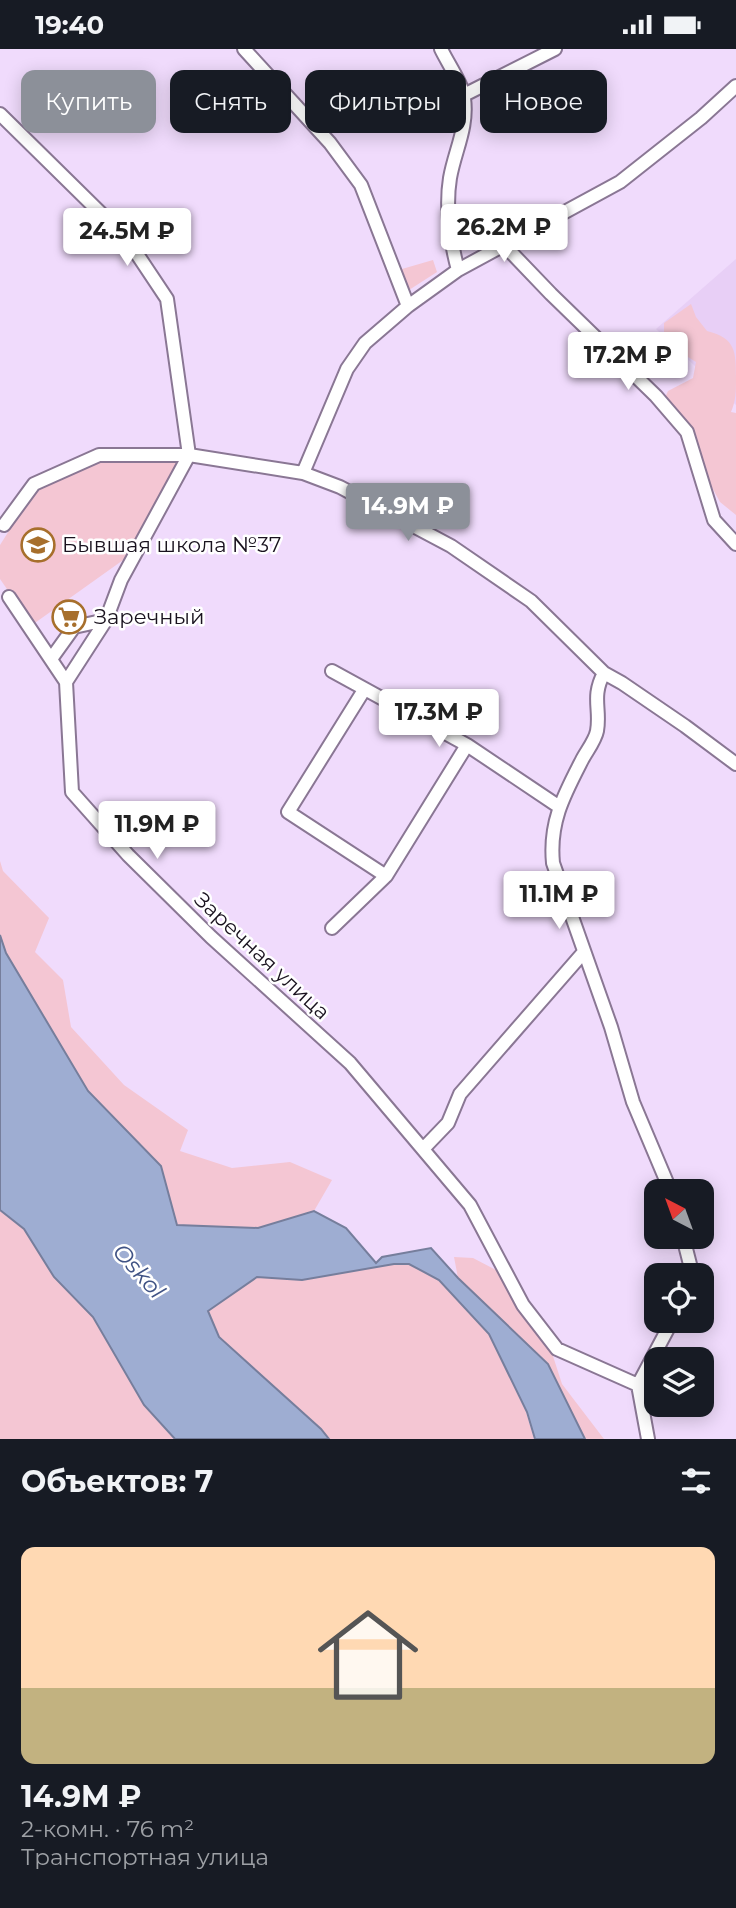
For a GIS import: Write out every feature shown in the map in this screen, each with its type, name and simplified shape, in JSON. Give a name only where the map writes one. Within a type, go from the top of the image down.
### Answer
[{"type":"street","points":[[244,49],[330,143],[361,185],[408,306]]},
{"type":"street","points":[[441,49],[452,70]]},
{"type":"street","points":[[466,94],[555,49]]},
{"type":"street","points":[[303,473],[347,369],[365,343],[408,306],[458,270],[620,182],[701,118],[736,86]]},
{"type":"street","points":[[0,114],[127,239],[167,299],[189,455],[121,580],[106,619],[66,682],[9,597]]},
{"type":"street","points":[[458,270],[451,244],[448,200],[450,176],[462,133]]},
{"type":"street","points":[[504,245],[656,396],[687,432],[714,520],[736,544]]},
{"type":"street","points":[[4,525],[34,484],[99,455],[189,455],[303,473],[340,487],[451,546],[531,601],[604,673],[675,719],[736,764]]},
{"type":"street","points":[[51,659],[75,627],[106,619]]},
{"type":"street","points":[[332,671],[467,745],[558,806]]},
{"type":"street","points":[[604,673],[598,684],[595,704],[597,732],[558,806],[552,846],[553,863],[611,1027],[633,1102],[666,1179]]},
{"type":"street","name":"Заречная улица","points":[[66,682],[72,792],[128,855],[211,937],[350,1063],[470,1205],[523,1305],[557,1349],[638,1385]]},
{"type":"street","points":[[364,690],[288,812],[386,876]]},
{"type":"street","points":[[332,928],[386,876],[467,745]]},
{"type":"street","points":[[423,1149],[448,1123],[460,1094],[583,953]]},
{"type":"street","points":[[648,1439],[638,1385],[666,1333]]},
{"type":"shaded area","points":[[736,259],[736,405],[656,329]]},
{"type":"shaded area","points":[[433,260],[437,272],[409,290],[402,269]]},
{"type":"shaded area","points":[[691,304],[696,317],[707,331],[729,342],[734,354],[736,391],[731,412],[736,413],[736,515],[720,502],[664,400],[668,391],[693,378],[696,362],[683,354],[664,335],[664,323]]},
{"type":"shaded area","points":[[101,457],[184,458],[126,558],[32,625],[0,579],[0,545],[38,485]]},
{"type":"shaded area","points":[[0,861],[3,871],[49,918],[35,952],[63,980],[71,1027],[124,1085],[188,1130],[180,1151],[232,1168],[290,1162],[332,1180],[314,1211],[258,1228],[177,1225],[161,1166],[88,1091],[6,953],[0,935]]},
{"type":"shaded area","points":[[0,1210],[24,1229],[54,1277],[93,1317],[163,1425],[175,1439],[0,1439]]},
{"type":"shaded area","points":[[454,1257],[473,1258],[496,1270],[552,1353],[562,1384],[604,1439],[585,1439],[548,1364],[458,1278]]},
{"type":"shaded area","points":[[394,1264],[409,1264],[438,1280],[489,1334],[526,1412],[534,1439],[329,1439],[219,1337],[208,1311],[257,1277],[302,1280]]},
{"type":"water","name":"Oskol","points":[[0,935],[6,953],[88,1091],[161,1166],[177,1225],[258,1228],[314,1211],[346,1228],[376,1263],[382,1257],[431,1248],[458,1278],[548,1364],[585,1439],[535,1439],[527,1412],[489,1334],[439,1280],[409,1264],[394,1264],[302,1280],[257,1277],[208,1311],[219,1337],[329,1439],[175,1439],[144,1405],[93,1317],[54,1277],[24,1229],[0,1210]]},
{"type":"place","name":"Бывшая школа №37","points":[[38,545]]},
{"type":"place","name":"Заречный","points":[[69,617]]}]
